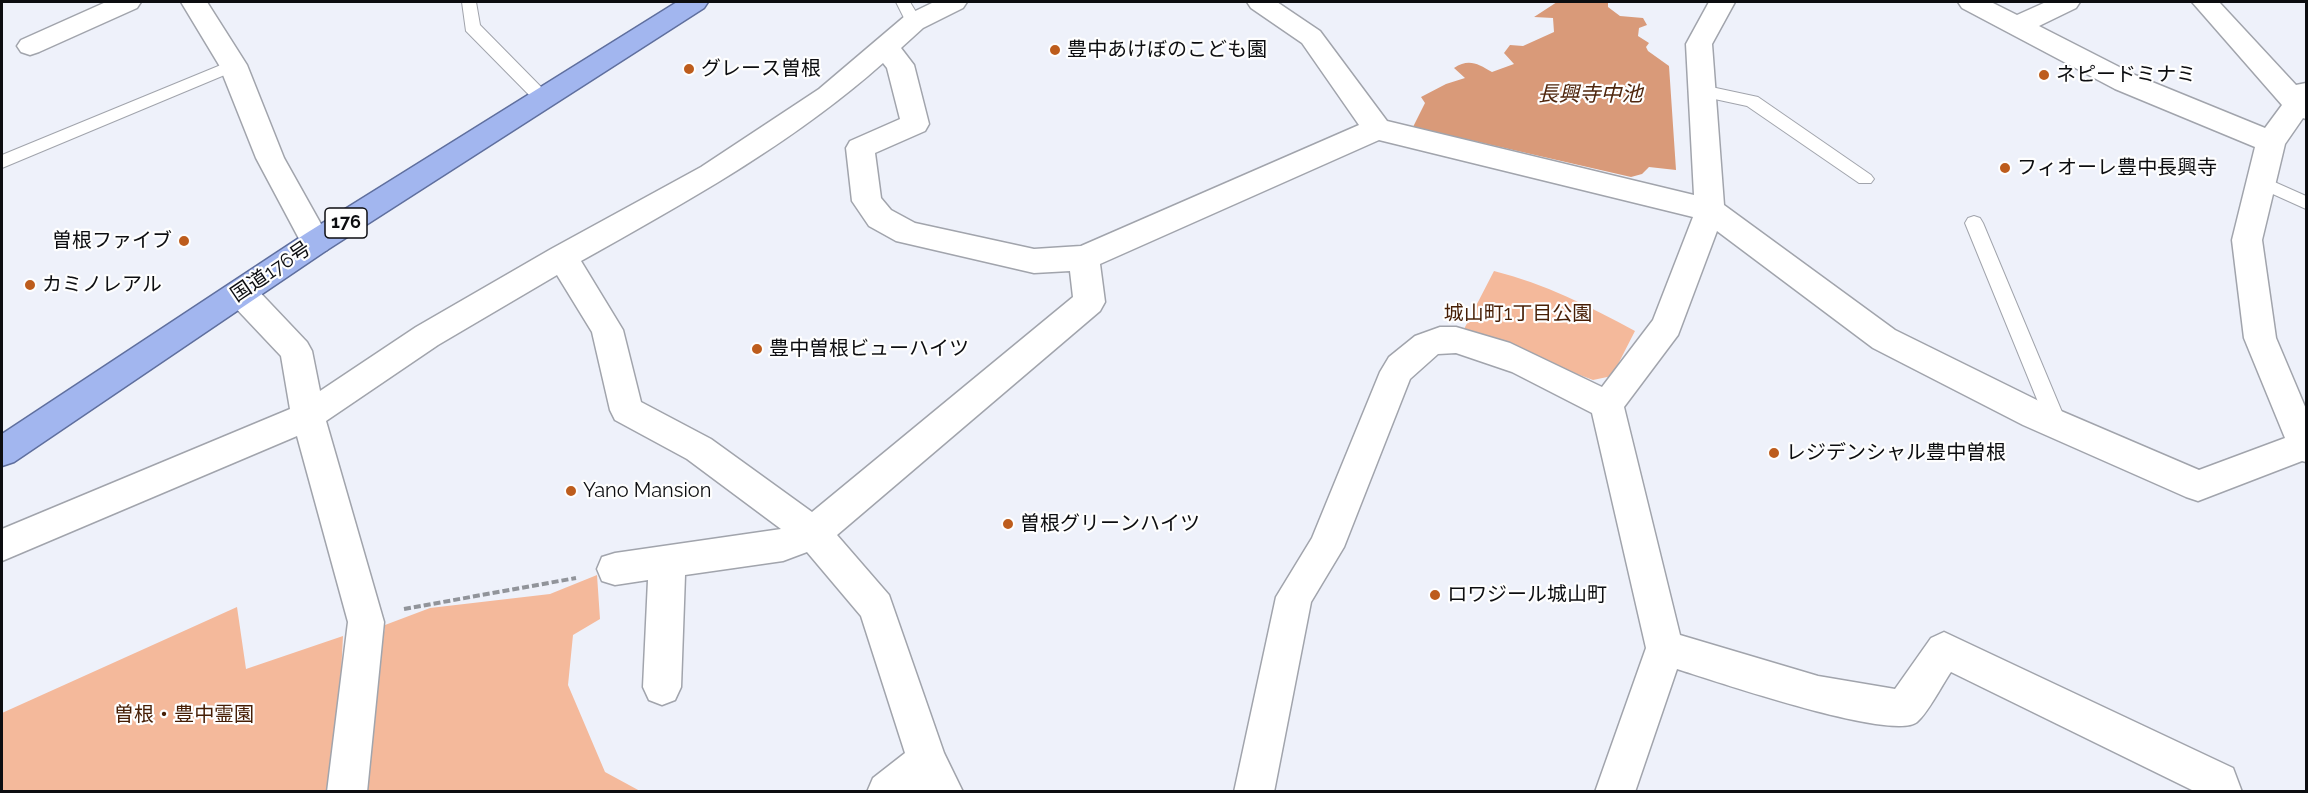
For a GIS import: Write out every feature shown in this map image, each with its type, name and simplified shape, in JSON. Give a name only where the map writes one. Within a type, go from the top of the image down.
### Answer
[{"type":"highway","name":"国道176号","points":[[2,452],[315,242],[695,2]]},
{"type":"street","points":[[30,46],[128,2]]},
{"type":"street","points":[[194,2],[233,65],[270,158],[315,242]]},
{"type":"street","points":[[2,545],[308,416],[427,336],[561,257],[711,175],[830,96],[886,49],[909,12],[954,2]]},
{"type":"street","points":[[1266,2],[1311,37],[1377,129]]},
{"type":"street","points":[[1607,405],[1667,326],[1710,210],[1699,44],[1722,2]]},
{"type":"street","points":[[1971,2],[2125,82],[2271,142]]},
{"type":"street","points":[[2016,26],[2067,2]]},
{"type":"street","points":[[886,49],[900,65],[915,124],[860,147],[867,201],[880,218],[907,233],[1034,261],[1083,258],[1377,129],[1710,210],[1884,339],[2057,424],[2198,486],[2306,447],[2260,338],[2247,240],[2271,142],[2303,101],[2205,2]]},
{"type":"street","points":[[561,257],[607,330],[627,410],[699,449],[813,533],[876,606],[935,777],[887,792]]},
{"type":"street","points":[[615,568],[667,563],[783,545],[813,533],[1089,302],[1083,258]]},
{"type":"street","points":[[241,293],[296,351],[308,416],[366,622],[348,792]]},
{"type":"street","points":[[1254,792],[1294,597],[1326,546],[1396,372],[1414,352],[1441,340],[1480,345],[1607,405]]},
{"type":"street","points":[[1607,405],[1665,648],[1615,792]]},
{"type":"street","points":[[662,687],[667,563]]},
{"type":"street","points":[[1665,648],[1818,694],[1904,709],[1944,650],[2220,782],[2222,792]]},
{"type":"lane","points":[[469,2],[472,27],[542,98]]},
{"type":"lane","points":[[2,162],[233,65]]},
{"type":"lane","points":[[1702,91],[1752,100],[1865,179]]},
{"type":"lane","points":[[2261,182],[2307,203]]},
{"type":"lane","points":[[1974,223],[2057,424]]},
{"type":"path","points":[[364,616],[445,599],[531,588],[615,568]]},
{"type":"green space","name":"城山町1丁目公園","points":[[1494,271],[1566,296],[1635,331],[1612,376],[1593,380],[1463,331]]},
{"type":"green space","points":[[597,575],[600,619],[573,635],[568,685],[605,772],[640,791],[363,792],[385,625],[430,608],[550,594]]},
{"type":"green space","name":"曽根・豊中霊園","points":[[237,607],[246,669],[343,636],[335,791],[2,791],[2,713]]},
{"type":"water","name":"長興寺中池","points":[[1557,2],[1608,2],[1608,7],[1620,16],[1643,18],[1647,25],[1639,28],[1638,36],[1649,43],[1646,47],[1648,51],[1669,66],[1676,170],[1649,167],[1642,174],[1631,177],[1413,127],[1425,103],[1421,97],[1446,84],[1465,78],[1454,68],[1469,63],[1492,72],[1514,64],[1504,53],[1510,45],[1523,46],[1554,32],[1553,18],[1534,17]]},
{"type":"place","name":"豊中あけぼのこども園","points":[[1055,50]]},
{"type":"place","name":"グレース曽根","points":[[689,69]]},
{"type":"place","name":"ネピードミナミ","points":[[2044,75]]},
{"type":"place","name":"フィオーレ豊中長興寺","points":[[2005,168]]},
{"type":"place","name":"曽根ファイブ","points":[[184,241]]},
{"type":"place","name":"カミノレアル","points":[[30,285]]},
{"type":"place","name":"豊中曽根ビューハイツ","points":[[757,349]]},
{"type":"place","name":"レジデンシャル豊中曽根","points":[[1774,453]]},
{"type":"place","name":"Yano Mansion","points":[[571,491]]},
{"type":"place","name":"曽根グリーンハイツ","points":[[1008,524]]},
{"type":"place","name":"ロワジール城山町","points":[[1435,595]]}]
